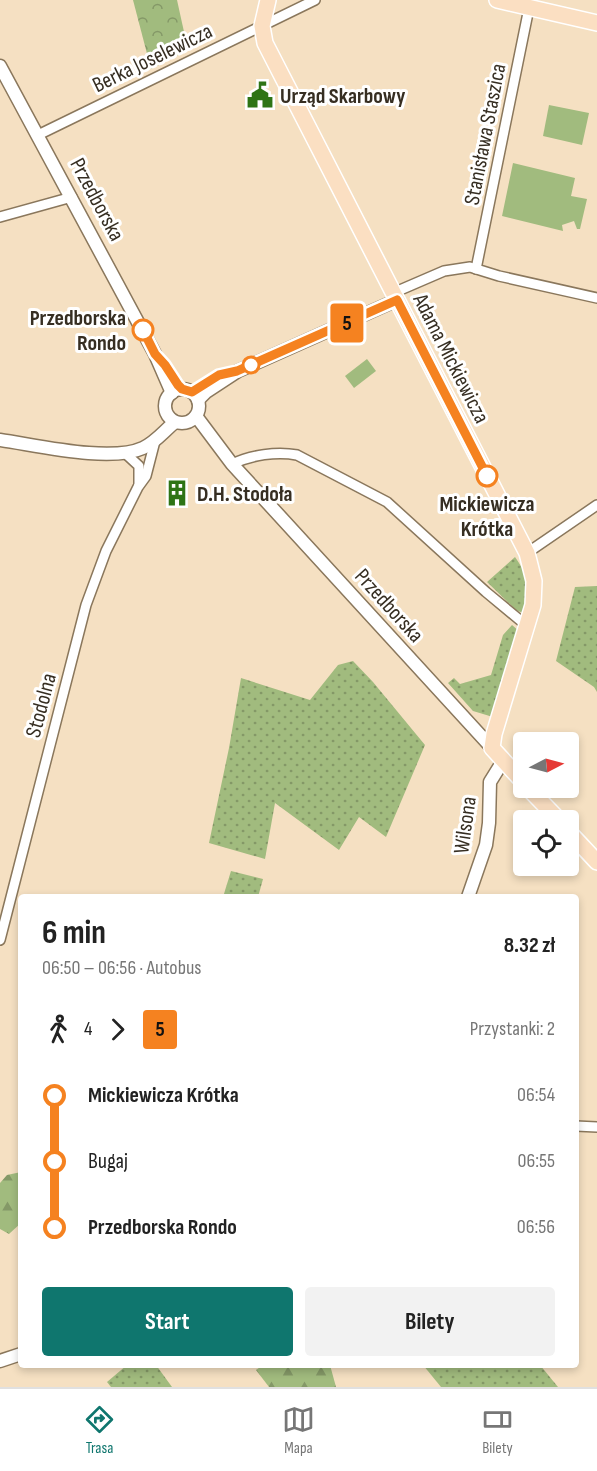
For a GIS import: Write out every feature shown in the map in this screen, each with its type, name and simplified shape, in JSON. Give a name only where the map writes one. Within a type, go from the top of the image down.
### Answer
[{"type":"main road","points":[[262,26],[268,0]]},
{"type":"main road","points":[[497,0],[597,23]]},
{"type":"main road","name":"Adama Mickiewicza","points":[[262,26],[265,43],[527,553],[534,581],[534,592],[527,626],[494,734],[492,748]]},
{"type":"main road","name":"Przedborska","points":[[492,748],[513,771]]},
{"type":"main road","points":[[538,798],[549,810]]},
{"type":"main road","points":[[579,843],[597,862]]},
{"type":"street","name":"Berka Joselewicza","points":[[38,135],[315,0]]},
{"type":"street","name":"Stanisława Staszica","points":[[476,269],[529,8]]},
{"type":"street","name":"Przedborska","points":[[0,66],[155,354],[186,394]]},
{"type":"street","points":[[0,217],[72,197]]},
{"type":"street","points":[[171,418],[165,405],[219,375],[237,371],[395,297],[444,271],[463,267],[476,269],[597,298]]},
{"type":"street","points":[[125,453],[165,421],[171,418],[192,419],[199,410],[186,394]]},
{"type":"street","points":[[0,440],[106,454],[134,452],[155,441],[171,418]]},
{"type":"street","name":"Przedborska","points":[[192,419],[492,748]]},
{"type":"street","name":"Stodolna","points":[[0,940],[4,906],[86,605],[106,551],[149,469],[155,441]]},
{"type":"street","points":[[125,453],[139,466],[138,488]]},
{"type":"street","points":[[229,460],[286,453],[297,455],[379,497],[396,509],[486,592],[527,626]]},
{"type":"street","points":[[527,553],[597,505]]},
{"type":"street","name":"Wilsona","points":[[469,894],[486,845],[490,782],[503,761]]},
{"type":"street","points":[[579,1126],[597,1127]]},
{"type":"street","points":[[0,1361],[18,1355]]},
{"type":"green space","points":[[133,0],[177,0],[188,50],[151,69]]},
{"type":"green space","points":[[549,105],[589,113],[582,145],[543,136]]},
{"type":"green space","points":[[513,163],[575,178],[571,196],[587,199],[580,229],[577,229],[574,221],[562,225],[563,231],[502,216]]},
{"type":"green space","points":[[367,359],[376,371],[354,388],[345,376]]},
{"type":"green space","points":[[515,557],[528,584],[525,614],[516,610],[487,582]]},
{"type":"green space","points":[[597,586],[597,692],[594,687],[556,661],[575,587]]},
{"type":"green space","points":[[512,625],[519,631],[493,717],[473,711],[448,683],[454,678],[460,684],[491,675],[503,635]]},
{"type":"green space","points":[[353,661],[425,745],[386,837],[359,817],[339,850],[275,803],[265,859],[209,843],[241,678],[310,700],[338,665]]},
{"type":"green space","points":[[231,871],[263,879],[259,894],[224,894]]},
{"type":"green space","points":[[18,1173],[18,1226],[9,1234],[0,1229],[0,1183],[7,1175]]},
{"type":"green space","points":[[123,1368],[158,1368],[172,1387],[111,1387],[107,1382]]},
{"type":"green space","points":[[259,1368],[331,1368],[336,1387],[269,1387],[256,1370]]},
{"type":"green space","points":[[425,1368],[542,1368],[558,1387],[441,1387]]},
{"type":"bus line","name":"5","points":[[143,330],[155,354],[178,385],[192,392],[219,375],[237,371],[397,300],[487,476]]},
{"type":"place","name":"Urząd Skarbowy","points":[[260,95]]},
{"type":"place","name":"Przedborska Rondo","points":[[143,330]]},
{"type":"place","name":"Mickiewicza Krótka","points":[[487,476]]},
{"type":"place","name":"D.H. Stodoła","points":[[177,493]]}]
